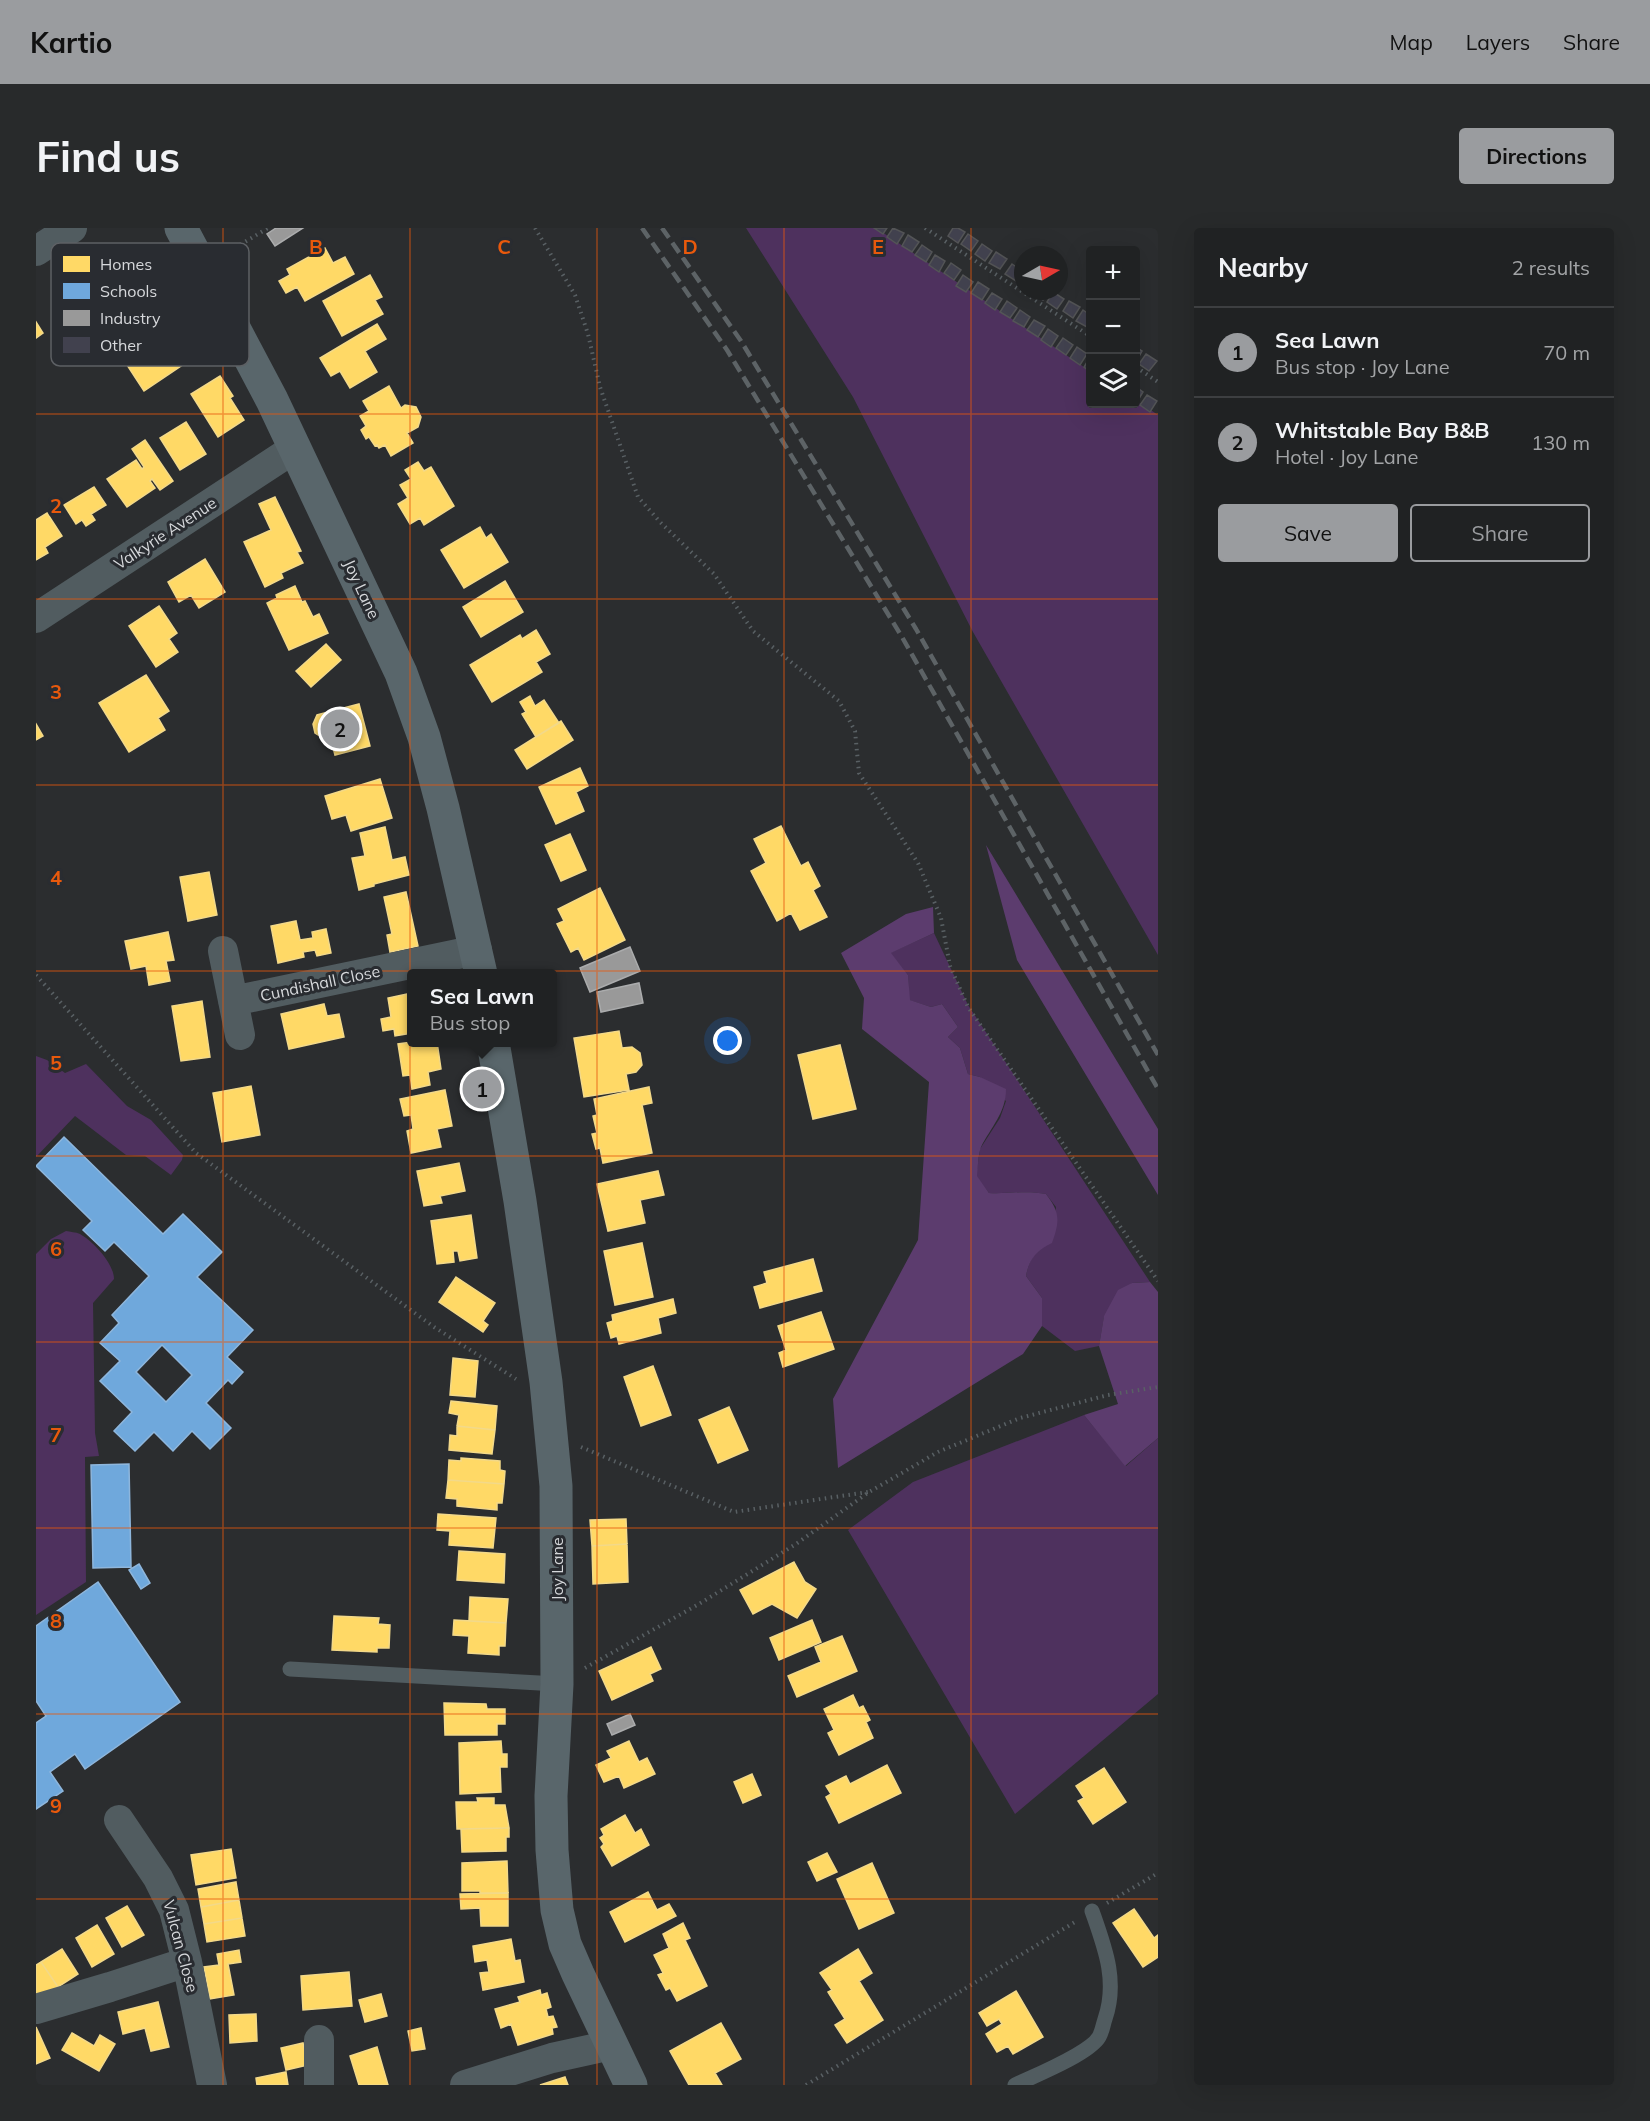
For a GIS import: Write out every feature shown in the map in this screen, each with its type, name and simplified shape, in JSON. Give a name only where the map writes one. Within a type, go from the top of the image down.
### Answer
[{"type":"street","points":[[36,251],[72,228]]},
{"type":"street","name":"Joy Lane","points":[[181,228],[188,243]]},
{"type":"street","name":"Joy Lane","points":[[249,358],[272,400],[401,673],[424,737],[444,808],[479,962]]},
{"type":"street","name":"Valkyrie Avenue","points":[[36,618],[295,448]]},
{"type":"street","points":[[224,951],[240,1035]]},
{"type":"street","name":"Cundishall Close","points":[[435,969],[479,962]]},
{"type":"street","name":"Cundishall Close","points":[[233,1001],[407,973]]},
{"type":"street","name":"Joy Lane","points":[[494,1047],[548,1398],[556,1486],[557,1684],[551,1796],[552,1850],[557,1910],[565,1944],[631,2085]]},
{"type":"street","name":"Vulcan Close","points":[[119,1820],[167,1894],[174,1910],[212,2085]]},
{"type":"street","points":[[36,2009],[110,1988],[187,1962]]},
{"type":"street","points":[[319,2085],[320,2040]]},
{"type":"street","points":[[465,2085],[552,2058],[611,2045]]},
{"type":"lane","points":[[290,1669],[557,1684]]},
{"type":"lane","points":[[1015,2085],[1081,2053],[1098,2038],[1107,2014],[1111,1983],[1106,1951],[1092,1911]]},
{"type":"path","points":[[243,243],[268,228]]},
{"type":"path","points":[[535,228],[575,294],[588,334],[600,387],[638,497],[660,522],[714,574],[753,631],[839,701],[855,731],[860,773],[918,863],[941,918],[950,966],[968,1007],[1158,1281]]},
{"type":"path","points":[[925,228],[1086,333]]},
{"type":"path","points":[[1140,370],[1158,382]]},
{"type":"path","points":[[36,975],[196,1153],[434,1327],[548,1398]]},
{"type":"path","points":[[557,1684],[699,1604],[796,1544],[869,1492],[938,1452],[1020,1418],[1108,1395],[1158,1387]]},
{"type":"path","points":[[552,1435],[734,1512],[869,1492]]},
{"type":"path","points":[[806,2085],[1158,1873]]},
{"type":"shaded area","points":[[746,228],[876,228],[1086,368],[1086,408],[1140,408],[1140,403],[1158,415],[1158,955],[973,632],[853,397]]},
{"type":"shaded area","points":[[986,845],[1158,1129],[1158,1195],[1017,960]]},
{"type":"shaded area","points":[[933,907],[934,933],[891,953],[908,975],[910,1000],[931,1007],[942,1004],[958,1027],[948,1037],[960,1048],[968,1074],[1006,1089],[1001,1113],[981,1147],[977,1176],[989,1193],[1046,1194],[1054,1206],[1057,1223],[1052,1243],[1035,1256],[1026,1276],[1042,1298],[1042,1326],[1023,1354],[838,1468],[833,1399],[918,1240],[929,1082],[862,1029],[864,998],[841,953],[906,914]]},
{"type":"shaded area","points":[[934,933],[968,1005],[1150,1282],[1132,1283],[1104,1317],[1099,1346],[1075,1351],[1042,1326],[1042,1298],[1026,1276],[1034,1256],[1052,1242],[1056,1207],[1046,1194],[989,1193],[976,1176],[980,1149],[1000,1118],[1006,1101],[980,1077],[968,1074],[960,1048],[948,1037],[958,1027],[942,1004],[931,1007],[909,1000],[908,975],[890,953]]},
{"type":"shaded area","points":[[36,1056],[47,1060],[65,1073],[86,1064],[127,1106],[151,1120],[183,1155],[171,1175],[145,1156],[126,1155],[75,1116],[36,1157]]},
{"type":"shaded area","points":[[66,1231],[80,1234],[97,1248],[111,1267],[114,1279],[93,1303],[95,1433],[99,1456],[85,1457],[86,1582],[36,1615],[36,1254],[51,1239]]},
{"type":"shaded area","points":[[1150,1282],[1158,1292],[1158,1438],[1125,1466],[1084,1415],[1118,1404],[1099,1346],[1104,1316],[1118,1290],[1132,1283]]},
{"type":"shaded area","points":[[1084,1415],[1126,1466],[1158,1438],[1158,1694],[1015,1814],[848,1530],[913,1482]]},
{"type":"building: Homes","points":[[325,248],[333,263],[345,257],[354,274],[305,301],[297,287],[286,293],[279,281],[290,275],[287,269]]},
{"type":"building: Homes","points":[[370,275],[382,297],[375,300],[383,314],[342,336],[323,301]]},
{"type":"building: Homes","points":[[36,322],[43,333],[36,338]]},
{"type":"building: Homes","points":[[377,324],[386,339],[365,351],[377,372],[350,388],[340,371],[331,376],[320,358]]},
{"type":"building: Homes","points":[[128,366],[181,366],[144,391]]},
{"type":"building: Homes","points":[[220,376],[233,396],[230,398],[244,420],[218,437],[191,394]]},
{"type":"building: Homes","points":[[389,386],[401,408],[405,405],[416,407],[421,417],[418,427],[407,433],[413,443],[391,456],[385,445],[379,448],[369,437],[366,439],[361,430],[366,426],[360,416],[369,411],[363,401]]},
{"type":"building: Homes","points":[[186,422],[206,454],[180,470],[160,438]]},
{"type":"building: Homes","points":[[145,440],[173,481],[160,490],[152,479],[150,481],[155,488],[127,507],[107,479],[136,460],[142,469],[144,467],[132,449]]},
{"type":"building: Homes","points":[[418,462],[424,471],[431,467],[454,506],[424,525],[420,518],[410,524],[398,504],[408,498],[400,485],[411,479],[405,470]]},
{"type":"building: Homes","points":[[94,487],[106,505],[91,514],[95,520],[86,526],[82,520],[76,524],[64,505]]},
{"type":"building: Homes","points":[[275,497],[301,551],[297,552],[303,563],[281,573],[283,578],[265,587],[244,542],[271,530],[259,504]]},
{"type":"building: Homes","points":[[47,513],[62,536],[45,547],[48,553],[36,560],[36,520]]},
{"type":"building: Homes","points":[[480,527],[486,538],[491,534],[508,562],[464,588],[441,550]]},
{"type":"building: Homes","points":[[205,559],[225,592],[199,608],[191,595],[179,602],[168,582]]},
{"type":"building: Homes","points":[[505,581],[523,612],[481,637],[463,607]]},
{"type":"building: Homes","points":[[295,586],[302,602],[305,601],[313,617],[319,614],[328,633],[289,650],[267,603],[277,598],[276,595]]},
{"type":"building: Homes","points":[[159,606],[177,633],[169,639],[178,652],[156,667],[129,626]]},
{"type":"building: Homes","points":[[536,630],[550,654],[536,662],[542,672],[492,702],[470,665],[520,635],[522,639]]},
{"type":"building: Homes","points":[[326,644],[341,660],[311,687],[296,671]]},
{"type":"building: Homes","points":[[146,675],[169,711],[158,718],[165,730],[129,752],[99,703]]},
{"type":"building: Homes","points":[[530,696],[535,706],[544,700],[559,723],[536,737],[522,714],[526,712],[520,702]]},
{"type":"building: Homes","points":[[359,704],[370,746],[335,755],[330,736],[323,738],[315,733],[313,724],[317,715]]},
{"type":"building: Homes","points":[[561,721],[573,740],[527,769],[515,750]]},
{"type":"building: Homes","points":[[36,724],[43,736],[36,740]]},
{"type":"building: Homes","points":[[580,768],[588,786],[576,792],[584,811],[556,824],[539,787]]},
{"type":"building: Homes","points":[[380,779],[392,818],[351,831],[346,815],[332,819],[325,796]]},
{"type":"building: Homes","points":[[781,826],[801,866],[808,862],[820,886],[813,890],[827,917],[800,930],[791,913],[777,921],[751,871],[766,863],[754,839]]},
{"type":"building: Homes","points":[[385,827],[392,860],[405,857],[409,875],[359,890],[352,858],[365,856],[360,833]]},
{"type":"building: Homes","points":[[570,834],[586,870],[561,881],[545,845]]},
{"type":"building: Homes","points":[[209,872],[217,915],[188,921],[180,877]]},
{"type":"building: Homes","points":[[600,888],[625,940],[584,960],[578,948],[571,952],[557,924],[564,921],[558,909]]},
{"type":"building: Homes","points":[[406,892],[418,946],[390,952],[387,935],[392,934],[384,897]]},
{"type":"building: Homes","points":[[296,921],[300,940],[313,938],[312,932],[326,929],[331,953],[317,956],[315,950],[303,952],[304,957],[278,963],[271,926]]},
{"type":"building: Homes","points":[[168,932],[174,960],[166,961],[170,981],[149,985],[146,966],[131,969],[125,941]]},
{"type":"building: Homes","points":[[407,994],[407,1034],[395,1036],[394,1029],[383,1031],[381,1019],[391,1017],[388,998]]},
{"type":"building: Homes","points":[[202,1001],[210,1057],[181,1061],[172,1006]]},
{"type":"building: Homes","points":[[324,1004],[327,1016],[339,1014],[344,1037],[289,1049],[281,1014]]},
{"type":"building: Homes","points":[[619,1031],[622,1048],[632,1047],[640,1053],[642,1065],[636,1072],[626,1074],[629,1090],[584,1097],[574,1038]]},
{"type":"building: Homes","points":[[407,1043],[407,1047],[438,1047],[441,1069],[428,1072],[430,1085],[412,1089],[410,1075],[403,1076],[398,1044]]},
{"type":"building: Homes","points":[[840,1045],[856,1109],[813,1119],[798,1055]]},
{"type":"building: Homes","points":[[251,1086],[260,1135],[222,1142],[213,1093]]},
{"type":"building: Homes","points":[[649,1087],[652,1103],[642,1105],[652,1153],[603,1163],[600,1148],[596,1149],[592,1134],[597,1133],[593,1116],[597,1115],[594,1099]]},
{"type":"building: Homes","points":[[445,1090],[452,1126],[437,1129],[441,1147],[411,1153],[407,1131],[413,1129],[411,1115],[404,1116],[400,1099]]},
{"type":"building: Homes","points":[[459,1163],[465,1191],[440,1196],[442,1203],[424,1206],[417,1171]]},
{"type":"building: Homes","points":[[658,1171],[664,1195],[640,1200],[645,1223],[608,1231],[597,1184]]},
{"type":"building: Homes","points":[[471,1215],[477,1258],[460,1261],[458,1251],[453,1251],[454,1262],[437,1264],[431,1221]]},
{"type":"building: Homes","points":[[642,1243],[653,1297],[615,1305],[604,1251]]},
{"type":"building: Homes","points":[[813,1259],[822,1291],[760,1308],[754,1287],[767,1283],[764,1272]]},
{"type":"building: Homes","points":[[456,1277],[495,1303],[483,1321],[488,1325],[483,1332],[439,1302]]},
{"type":"building: Homes","points":[[673,1299],[676,1313],[658,1318],[661,1333],[619,1344],[617,1336],[611,1338],[607,1323],[613,1321],[612,1315]]},
{"type":"building: Homes","points":[[821,1312],[834,1349],[783,1367],[779,1353],[786,1350],[778,1326]]},
{"type":"building: Homes","points":[[453,1358],[478,1361],[475,1397],[450,1395]]},
{"type":"building: Homes","points":[[653,1366],[671,1415],[641,1426],[624,1377]]},
{"type":"building: Homes","points":[[451,1401],[497,1406],[495,1430],[457,1426],[459,1415],[449,1413]]},
{"type":"building: Homes","points":[[729,1407],[748,1450],[718,1463],[699,1420]]},
{"type":"building: Homes","points":[[457,1426],[495,1430],[492,1454],[449,1450],[450,1435],[457,1436]]},
{"type":"building: Homes","points":[[461,1458],[500,1461],[500,1470],[505,1471],[504,1484],[448,1480],[449,1460],[461,1461]]},
{"type":"building: Homes","points":[[448,1480],[504,1484],[502,1503],[497,1503],[497,1510],[457,1506],[457,1499],[446,1498]]},
{"type":"building: Homes","points":[[438,1514],[496,1518],[493,1548],[449,1545],[450,1531],[437,1530]]},
{"type":"building: Homes","points":[[626,1519],[627,1544],[592,1546],[590,1520]]},
{"type":"building: Homes","points":[[627,1544],[628,1582],[593,1584],[592,1546]]},
{"type":"building: Homes","points":[[459,1551],[505,1554],[504,1583],[457,1580]]},
{"type":"building: Homes","points":[[794,1562],[805,1582],[816,1589],[797,1618],[772,1604],[753,1614],[740,1590]]},
{"type":"building: Homes","points":[[470,1597],[508,1599],[506,1623],[469,1621]]},
{"type":"building: Homes","points":[[334,1616],[379,1618],[378,1624],[390,1625],[389,1648],[377,1648],[377,1652],[332,1650]]},
{"type":"building: Homes","points":[[454,1620],[506,1623],[505,1646],[499,1646],[499,1655],[468,1653],[469,1636],[453,1635]]},
{"type":"building: Homes","points":[[812,1620],[821,1642],[779,1660],[770,1638]]},
{"type":"building: Homes","points":[[842,1636],[857,1671],[797,1697],[788,1676],[821,1662],[815,1647]]},
{"type":"building: Homes","points":[[651,1647],[661,1669],[650,1674],[653,1681],[612,1700],[599,1671]]},
{"type":"building: Homes","points":[[853,1695],[859,1708],[863,1706],[870,1720],[866,1722],[873,1738],[839,1755],[828,1733],[834,1730],[824,1709]]},
{"type":"building: Homes","points":[[444,1703],[486,1704],[487,1709],[505,1709],[505,1724],[497,1724],[497,1735],[445,1735]]},
{"type":"building: Homes","points":[[501,1741],[502,1754],[507,1754],[507,1767],[500,1767],[501,1792],[460,1794],[459,1743]]},
{"type":"building: Homes","points":[[629,1741],[639,1762],[647,1758],[655,1774],[624,1788],[619,1776],[604,1782],[596,1765],[611,1758],[607,1751]]},
{"type":"building: Homes","points":[[887,1765],[901,1793],[839,1823],[826,1797],[831,1794],[826,1786],[846,1776],[850,1784]]},
{"type":"building: Homes","points":[[1104,1768],[1126,1802],[1093,1824],[1078,1801],[1084,1798],[1076,1786]]},
{"type":"building: Homes","points":[[752,1774],[761,1795],[743,1803],[734,1782]]},
{"type":"building: Homes","points":[[477,1798],[494,1798],[494,1805],[505,1805],[509,1828],[457,1829],[456,1802],[478,1802]]},
{"type":"building: Homes","points":[[625,1815],[635,1833],[641,1829],[649,1845],[612,1866],[601,1847],[604,1844],[600,1838],[604,1835],[601,1829]]},
{"type":"building: Homes","points":[[509,1828],[509,1837],[506,1837],[506,1851],[462,1852],[461,1829]]},
{"type":"building: Homes","points":[[231,1849],[236,1878],[196,1885],[191,1855]]},
{"type":"building: Homes","points":[[827,1853],[837,1872],[817,1881],[808,1862]]},
{"type":"building: Homes","points":[[507,1861],[508,1893],[462,1891],[462,1863]]},
{"type":"building: Homes","points":[[872,1863],[894,1913],[859,1929],[837,1879]]},
{"type":"building: Homes","points":[[236,1882],[239,1900],[201,1907],[198,1889]]},
{"type":"building: Homes","points":[[648,1892],[657,1910],[669,1904],[676,1916],[625,1942],[610,1912]]},
{"type":"building: Homes","points":[[508,1893],[508,1926],[481,1926],[480,1908],[461,1909],[460,1894]]},
{"type":"building: Homes","points":[[239,1900],[242,1918],[204,1924],[201,1907]]},
{"type":"building: Homes","points":[[127,1906],[144,1935],[122,1947],[106,1918]]},
{"type":"building: Homes","points":[[1134,1909],[1154,1938],[1158,1935],[1158,1957],[1143,1967],[1113,1923]]},
{"type":"building: Homes","points":[[242,1918],[245,1936],[207,1942],[204,1924]]},
{"type":"building: Homes","points":[[683,1923],[690,1938],[685,1940],[707,1986],[677,2001],[670,1988],[666,1990],[658,1975],[663,1973],[654,1955],[669,1948],[663,1934]]},
{"type":"building: Homes","points":[[97,1925],[114,1954],[92,1967],[76,1938]]},
{"type":"building: Homes","points":[[511,1939],[515,1961],[520,1960],[524,1982],[483,1990],[480,1973],[489,1972],[487,1960],[475,1962],[473,1946]]},
{"type":"building: Homes","points":[[62,1949],[78,1974],[58,1987],[41,1962]]},
{"type":"building: Homes","points":[[858,1949],[872,1973],[859,1981],[883,2020],[847,2043],[835,2025],[845,2019],[828,1992],[832,1990],[820,1973]]},
{"type":"building: Homes","points":[[239,1950],[241,1962],[228,1964],[234,1995],[210,1999],[204,1967],[219,1965],[217,1954]]},
{"type":"building: Homes","points":[[41,1962],[58,1987],[36,1999],[36,1965]]},
{"type":"building: Homes","points":[[349,1972],[352,2006],[303,2010],[301,1976]]},
{"type":"building: Homes","points":[[540,1990],[541,1995],[547,1993],[551,2007],[546,2009],[548,2017],[553,2016],[557,2027],[552,2028],[553,2034],[518,2045],[511,2024],[501,2028],[495,2009],[520,2002],[518,1997]]},
{"type":"building: Homes","points":[[1016,1991],[1043,2037],[1013,2054],[1008,2046],[997,2052],[986,2034],[1002,2024],[999,2019],[987,2026],[979,2013]]},
{"type":"building: Homes","points":[[381,1994],[387,2016],[365,2022],[359,2000]]},
{"type":"building: Homes","points":[[158,2002],[169,2047],[151,2051],[145,2028],[123,2034],[118,2012]]},
{"type":"building: Homes","points":[[256,2014],[257,2041],[230,2043],[229,2015]]},
{"type":"building: Homes","points":[[721,2023],[741,2059],[715,2073],[722,2085],[689,2085],[670,2051]]},
{"type":"building: Homes","points":[[36,2027],[50,2058],[36,2064]]},
{"type":"building: Homes","points":[[421,2028],[425,2049],[412,2051],[408,2031]]},
{"type":"building: Homes","points":[[72,2033],[94,2046],[100,2035],[115,2044],[99,2071],[62,2050]]},
{"type":"building: Homes","points":[[303,2043],[308,2065],[286,2070],[281,2048]]},
{"type":"building: Homes","points":[[377,2047],[388,2085],[359,2085],[350,2056]]},
{"type":"building: Homes","points":[[286,2072],[288,2085],[257,2085],[256,2078]]},
{"type":"building: Homes","points":[[565,2077],[568,2085],[540,2085]]},
{"type":"building: Schools","points":[[64,1137],[163,1234],[183,1214],[222,1252],[197,1277],[253,1330],[227,1357],[243,1372],[232,1384],[228,1380],[206,1403],[231,1428],[210,1449],[192,1431],[173,1451],[154,1432],[135,1451],[114,1431],[132,1412],[100,1381],[120,1361],[100,1343],[119,1323],[112,1315],[149,1276],[114,1242],[105,1251],[83,1230],[92,1221],[36,1166]],"holes":[[[162,1345],[192,1375],[166,1402],[136,1372]]]},
{"type":"building: Schools","points":[[129,1464],[131,1567],[93,1568],[91,1465]]},
{"type":"building: Schools","points":[[139,1564],[150,1583],[141,1589],[129,1570]]},
{"type":"building: Schools","points":[[98,1582],[180,1702],[85,1769],[75,1754],[50,1772],[63,1791],[36,1809],[36,1723],[46,1716],[36,1701],[36,1626]]},
{"type":"building: Industry","points":[[276,228],[303,228],[275,246],[267,234]]},
{"type":"building: Industry","points":[[630,947],[640,971],[590,992],[580,968]]},
{"type":"building: Industry","points":[[639,983],[643,1003],[601,1012],[597,992]]},
{"type":"building: Industry","points":[[630,1714],[635,1725],[612,1735],[607,1724]]},
{"type":"building: Other","points":[[874,228],[887,228],[883,234]]},
{"type":"building: Other","points":[[893,228],[904,233],[897,244],[887,237]]},
{"type":"building: Other","points":[[953,228],[965,232],[958,243],[948,236]]},
{"type":"building: Other","points":[[968,234],[978,241],[971,251],[961,244]]},
{"type":"building: Other","points":[[908,235],[919,242],[912,252],[902,246]]},
{"type":"building: Other","points":[[982,244],[992,251],[985,261],[975,254]]},
{"type":"building: Other","points":[[922,245],[932,252],[926,262],[915,255]]},
{"type":"building: Other","points":[[996,252],[1007,259],[1000,269],[989,263]]},
{"type":"building: Other","points":[[935,255],[945,261],[939,272],[929,265]]},
{"type":"building: Other","points":[[951,263],[961,270],[954,280],[944,273]]},
{"type":"building: Other","points":[[1012,264],[1014,265],[1014,280],[1005,274]]},
{"type":"building: Other","points":[[963,275],[973,282],[966,292],[956,286]]},
{"type":"building: Other","points":[[978,282],[989,289],[982,300],[971,293]]},
{"type":"building: Other","points":[[992,293],[1002,299],[995,310],[985,303]]},
{"type":"building: Other","points":[[1048,300],[1063,300],[1057,309],[1047,302]]},
{"type":"building: Other","points":[[1007,301],[1017,308],[1010,318],[1000,312]]},
{"type":"building: Other","points":[[1069,301],[1080,307],[1073,318],[1063,311]]},
{"type":"building: Other","points":[[1020,310],[1030,317],[1024,327],[1013,321]]},
{"type":"building: Other","points":[[1083,310],[1086,312],[1086,326],[1076,321]]},
{"type":"building: Other","points":[[1034,320],[1045,326],[1038,337],[1027,330]]},
{"type":"building: Other","points":[[1048,329],[1058,336],[1051,347],[1041,340]]},
{"type":"building: Other","points":[[1063,338],[1073,345],[1066,355],[1056,348]]},
{"type":"building: Other","points":[[1077,347],[1086,353],[1080,365],[1070,358]]},
{"type":"building: Other","points":[[1146,354],[1157,361],[1149,371],[1140,363]]},
{"type":"building: Other","points":[[1147,395],[1157,401],[1150,412],[1140,405]]},
{"type":"railway","points":[[642,228],[727,350],[902,637],[1158,1089]]},
{"type":"railway","points":[[662,228],[741,341],[916,629],[1158,1055]]},
{"type":"place","name":"Whitstable Bay B&B","points":[[340,729]]},
{"type":"place","name":"Sea Lawn","points":[[482,1089]]}]
